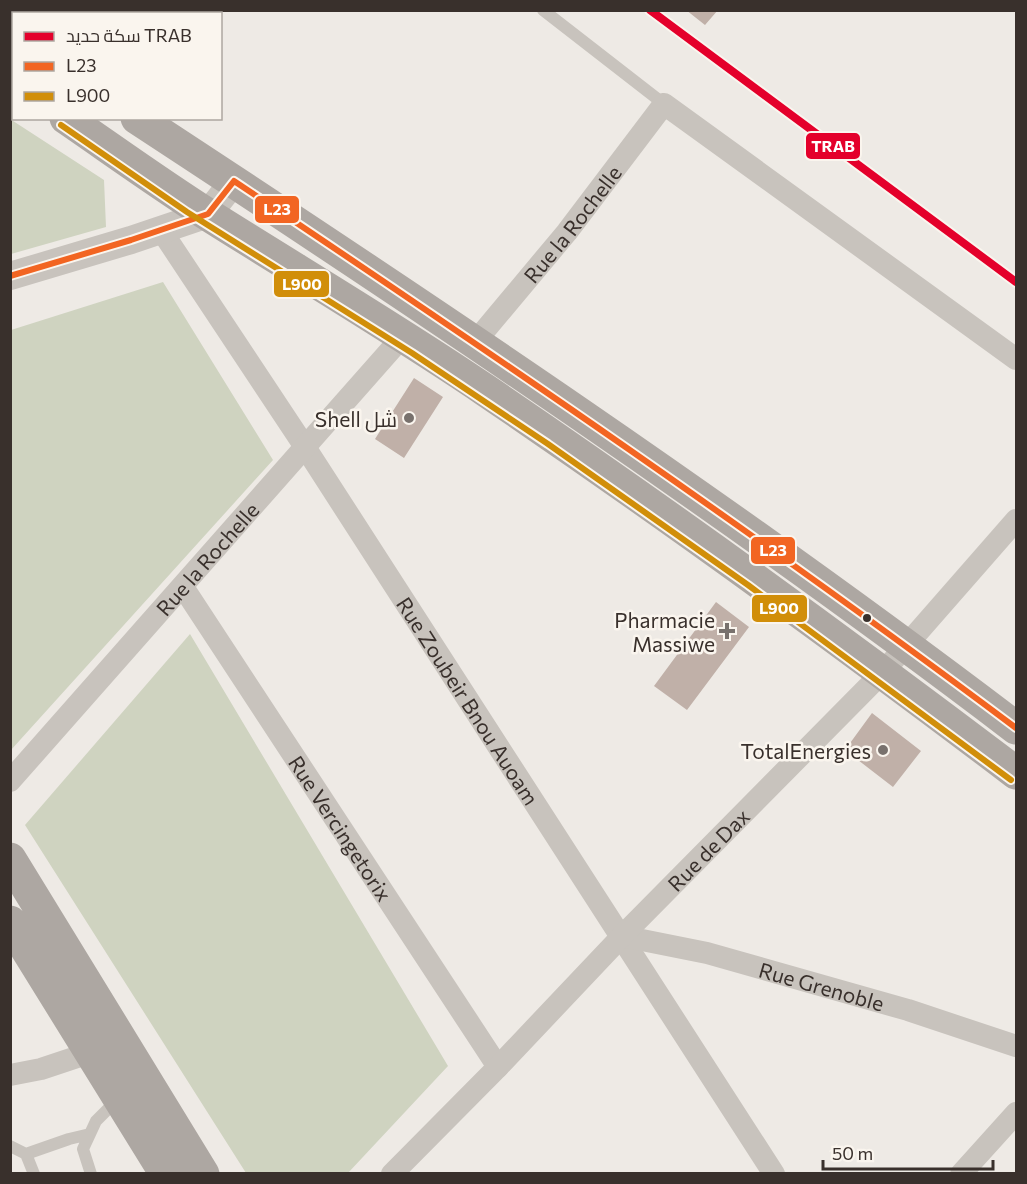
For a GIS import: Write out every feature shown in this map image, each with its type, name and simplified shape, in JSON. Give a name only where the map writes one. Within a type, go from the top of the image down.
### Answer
[{"type":"main road","points":[[69,120],[208,214],[403,336],[596,467],[883,672],[1017,773]]},
{"type":"main road","points":[[140,120],[475,342],[729,517],[1017,728]]},
{"type":"main road","points":[[10,859],[133,1089],[166,1173]]},
{"type":"main road","points":[[10,922],[92,1052],[133,1089],[203,1173]]},
{"type":"street","name":"Rue la Rochelle","points":[[475,342],[567,232],[664,104]]},
{"type":"street","points":[[664,104],[1017,359]]},
{"type":"street","points":[[10,276],[208,214],[234,182]]},
{"type":"street","name":"Rue Zoubeir Bnou Auoam","points":[[161,230],[305,447],[774,1173]]},
{"type":"street","name":"Rue la Rochelle","points":[[10,781],[403,336]]},
{"type":"street","name":"Rue de Dax","points":[[398,1172],[622,936],[883,672],[905,644],[1017,520]]},
{"type":"street","name":"Rue Vercingetorix","points":[[183,587],[498,1067]]},
{"type":"street","name":"Rue Grenoble","points":[[622,936],[707,953],[908,1010],[1017,1046]]},
{"type":"street","points":[[10,1075],[49,1067],[92,1052]]},
{"type":"street","points":[[972,1170],[1017,1113]]},
{"type":"lane","points":[[543,10],[664,104]]},
{"type":"lane","points":[[91,1173],[83,1149],[96,1121],[133,1089]]},
{"type":"lane","points":[[26,1154],[90,1134]]},
{"type":"lane","points":[[10,1146],[26,1154],[34,1173]]},
{"type":"green space","points":[[10,119],[104,180],[106,227],[11,254]]},
{"type":"green space","points":[[163,282],[273,460],[11,750],[11,330]]},
{"type":"green space","points":[[190,634],[448,1066],[348,1173],[246,1173],[25,825]]},
{"type":"building","points":[[686,10],[718,10],[705,25]]},
{"type":"building","name":"Shell شل","points":[[414,378],[443,397],[404,458],[375,439]]},
{"type":"building","points":[[716,602],[749,627],[687,710],[654,686]]},
{"type":"building","name":"TotalEnergies","points":[[872,713],[921,751],[893,787],[845,750]]},
{"type":"rail line","name":"TRAB","points":[[650,10],[1016,282]]},
{"type":"transit line","name":"L900","points":[[61,125],[187,212],[412,353],[548,444],[748,585],[1011,780]]},
{"type":"transit line","name":"L23","points":[[10,276],[131,240],[208,214],[234,181],[629,449],[824,587],[1016,728]]},
{"type":"place","name":"Shell شل","points":[[409,418]]},
{"type":"place","name":"Pharmacie Massiwe","points":[[727,631]]},
{"type":"place","name":"TotalEnergies","points":[[883,750]]}]
